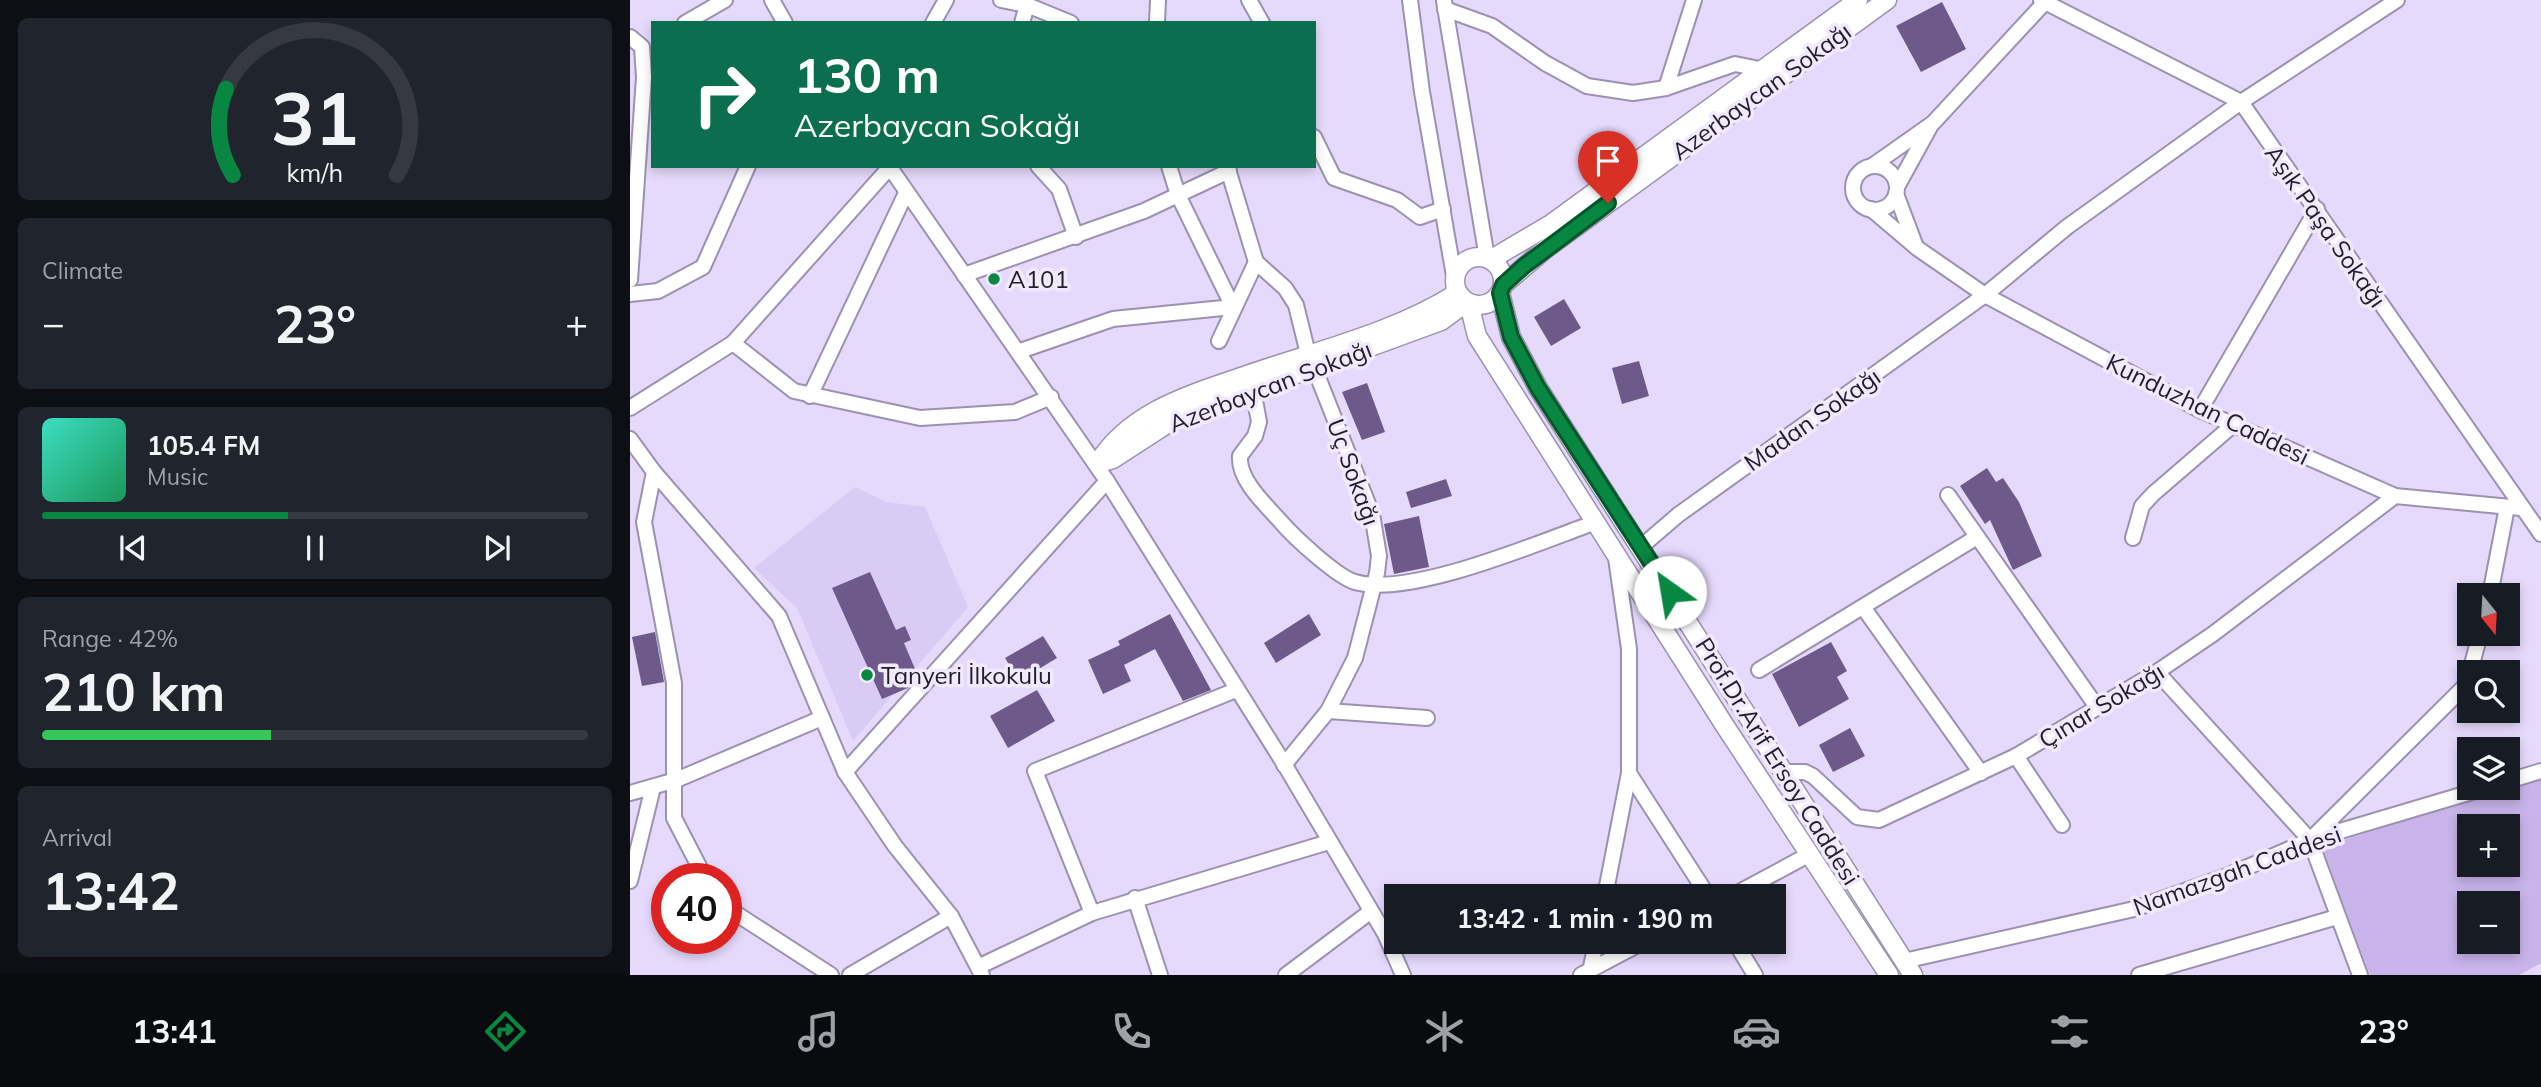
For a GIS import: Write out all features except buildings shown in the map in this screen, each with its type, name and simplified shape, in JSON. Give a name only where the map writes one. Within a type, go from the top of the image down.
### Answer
[{"type":"street","points":[[688,21],[725,0]]},
{"type":"street","points":[[772,0],[784,21]]},
{"type":"street","points":[[934,21],[946,0]]},
{"type":"street","points":[[1001,0],[1027,5],[1067,21]]},
{"type":"street","points":[[1157,21],[1158,0]]},
{"type":"street","points":[[1249,0],[1261,21]]},
{"type":"street","name":"Prof.Dr.Arif Ersoy Caddesi","points":[[1410,0],[1422,92],[1443,209],[1462,294],[1477,336],[1889,975]]},
{"type":"street","points":[[1666,88],[1694,0]]},
{"type":"street","name":"Azerbaycan Sokağı","points":[[1489,259],[1551,225],[1858,0]]},
{"type":"street","name":"Azerbaycan Sokağı","points":[[1501,289],[1544,250],[1886,0]]},
{"type":"street","name":"Madan Sokağı","points":[[1642,546],[1678,515],[1985,295],[2067,227],[2373,6],[2397,0]]},
{"type":"street","points":[[1933,123],[1888,206],[1871,209],[1856,199],[1853,185],[1860,172],[1933,123],[2044,1],[2241,102]]},
{"type":"street","points":[[1445,4],[1492,26],[1545,63],[1587,86],[1633,93],[1666,88],[1735,64],[1764,70]]},
{"type":"street","points":[[1445,4],[1489,259],[1499,268],[1501,289],[1485,305],[1462,294],[1463,262],[1471,258],[1489,259]]},
{"type":"street","points":[[1023,21],[1027,5]]},
{"type":"street","points":[[630,37],[648,44],[630,280]]},
{"type":"street","name":"Aşık Paşa Sokağı","points":[[2241,102],[2266,141],[2317,209],[2514,507],[2541,534]]},
{"type":"street","points":[[1316,142],[1334,178],[1397,200],[1420,217],[1443,209]]},
{"type":"street","points":[[1872,166],[1892,174],[1917,248]]},
{"type":"street","points":[[630,295],[658,291],[703,267],[747,168]]},
{"type":"street","points":[[630,408],[733,343],[888,168]]},
{"type":"street","points":[[890,168],[1020,351],[1107,481],[1284,765],[1385,934],[1403,975]]},
{"type":"street","points":[[1040,168],[1059,189],[1076,237]]},
{"type":"street","points":[[1170,168],[1178,195],[1233,307]]},
{"type":"street","points":[[964,275],[1076,237],[1178,195],[1228,169],[1256,262],[1219,341]]},
{"type":"street","points":[[810,396],[906,193]]},
{"type":"street","name":"Kunduzhan Caddesi","points":[[1871,209],[1917,248],[1985,295],[2200,410],[2395,496],[2514,507]]},
{"type":"street","points":[[2200,410],[2317,209]]},
{"type":"street","name":"Uç Sokağı","points":[[1256,262],[1285,288],[1296,305],[1311,360],[1372,514],[1379,556],[1355,658],[1328,711],[1284,765]]},
{"type":"street","name":"Prof.Dr.Arif Ersoy Caddesi","points":[[1501,289],[1511,337],[1520,355],[1909,968]]},
{"type":"street","name":"Azerbaycan Sokağı","points":[[1311,360],[1161,407],[1125,433],[1105,451],[1098,463],[1113,459],[1170,422],[1253,389],[1311,360],[1462,294]]},
{"type":"street","points":[[1020,351],[1113,319],[1233,307]]},
{"type":"street","points":[[733,343],[794,391],[920,418],[1015,412],[1051,397]]},
{"type":"street","points":[[1253,389],[1259,422],[1255,436],[1240,456],[1242,473],[1296,538],[1351,581],[1374,584],[1455,572],[1596,523]]},
{"type":"street","points":[[2133,538],[2142,506],[2233,425]]},
{"type":"street","points":[[630,439],[653,472],[779,616],[845,772],[895,846],[951,916],[981,971],[1092,913],[1329,842]]},
{"type":"street","points":[[653,472],[644,522],[674,683],[674,818],[697,863]]},
{"type":"street","points":[[845,772],[1107,481]]},
{"type":"street","points":[[1948,495],[2097,707]]},
{"type":"street","name":"Çınar Sokağı","points":[[1786,772],[1805,772],[1813,776],[1857,817],[1878,820],[2016,756],[2157,671],[2213,634],[2395,496]]},
{"type":"street","points":[[2493,583],[2514,507]]},
{"type":"street","points":[[1759,670],[1978,537]]},
{"type":"street","points":[[1607,884],[1629,773],[1629,649],[1615,553]]},
{"type":"street","points":[[1863,607],[1981,773]]},
{"type":"street","points":[[2157,671],[2310,840],[2360,975]]},
{"type":"street","points":[[1092,913],[1035,771],[1236,690]]},
{"type":"street","points":[[2310,840],[2457,694]]},
{"type":"street","points":[[1328,711],[1427,718]]},
{"type":"street","points":[[630,793],[676,780],[822,718]]},
{"type":"street","points":[[2016,756],[2062,825]]},
{"type":"street","points":[[2520,777],[2541,771]]},
{"type":"street","points":[[1629,773],[1700,884]]},
{"type":"street","points":[[630,881],[653,788]]},
{"type":"street","name":"Namazgah Caddesi","points":[[1909,968],[2134,909],[2227,876],[2310,840],[2457,796]]},
{"type":"street","points":[[1754,884],[1810,854]]},
{"type":"street","points":[[1135,898],[1160,975]]},
{"type":"street","points":[[1286,975],[1370,912]]},
{"type":"street","points":[[850,975],[951,916]]},
{"type":"street","points":[[742,917],[831,975]]},
{"type":"street","points":[[2139,975],[2337,917]]},
{"type":"street","points":[[1586,971],[1592,954]]},
{"type":"street","points":[[1586,971],[1619,954]]},
{"type":"street","points":[[1742,954],[1755,975]]},
{"type":"shaded area","name":"Tanyeri İlkokulu","points":[[855,487],[886,502],[925,507],[968,607],[853,741],[797,608],[754,568]]},
{"type":"shaded area","points":[[2541,777],[2541,963],[2519,975],[2370,975],[2322,847],[2469,800],[2520,800],[2520,784]]},
{"type":"place","name":"A101","points":[[994,279]]},
{"type":"place","name":"Tanyeri İlkokulu","points":[[867,675]]},
{"type":"route","points":[[1608,203],[1524,266],[1503,285],[1500,293],[1511,337],[1538,388],[1670,592]]}]
